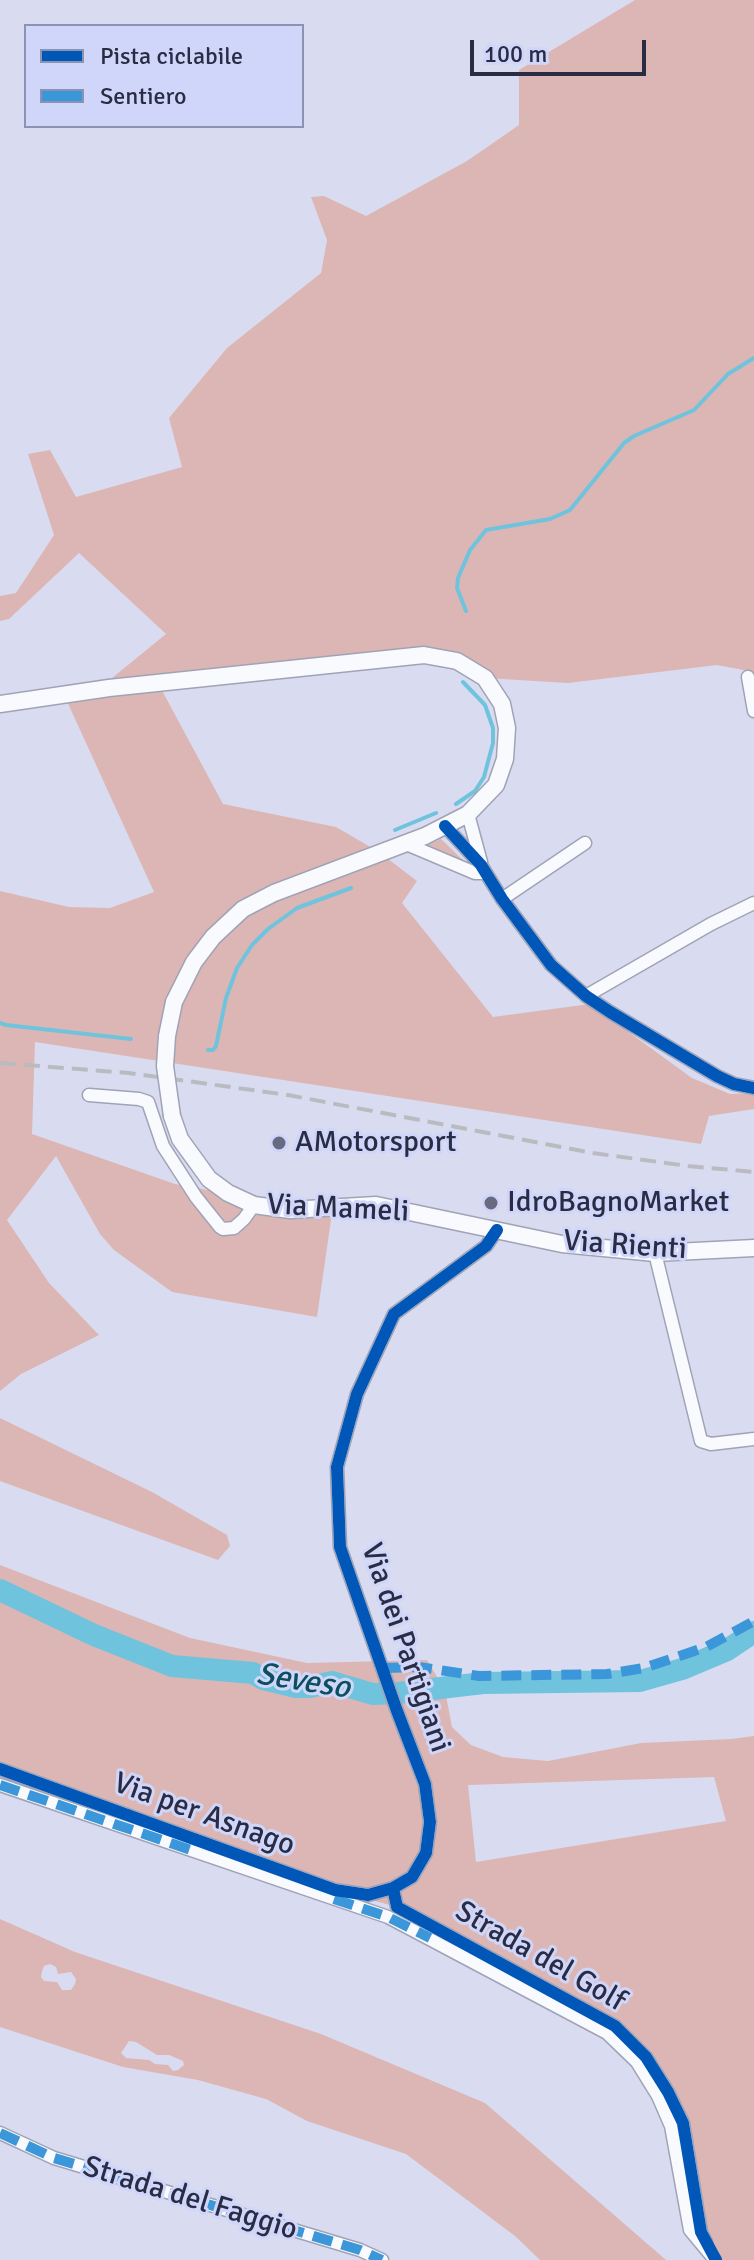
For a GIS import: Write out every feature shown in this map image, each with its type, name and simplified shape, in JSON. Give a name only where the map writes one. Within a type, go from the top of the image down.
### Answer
[{"type":"main road","name":"Via Mameli","points":[[0,704],[133,685],[424,655],[457,661],[485,678],[502,704],[507,728],[505,759],[496,785],[468,814],[445,826],[274,893],[243,909],[213,937],[194,962],[174,1002],[165,1066],[172,1116],[180,1139],[209,1179],[228,1193],[254,1205],[290,1210],[376,1205],[497,1230]]},
{"type":"main road","name":"Via Rienti","points":[[497,1230],[562,1244],[655,1253],[754,1248]]},
{"type":"street","points":[[748,677],[754,711]]},
{"type":"street","points":[[468,814],[484,869]]},
{"type":"street","points":[[445,826],[484,869],[502,899],[551,965],[586,996],[717,1076],[754,1088]]},
{"type":"street","points":[[404,843],[475,873],[484,869]]},
{"type":"street","points":[[502,899],[585,843]]},
{"type":"street","points":[[586,996],[711,924],[754,903]]},
{"type":"street","points":[[89,1095],[148,1102],[163,1146],[196,1197],[223,1229],[234,1228],[254,1205]]},
{"type":"street","name":"Via dei Partigiani","points":[[393,1888],[412,1877],[426,1853],[430,1822],[425,1784],[340,1547],[337,1467],[357,1394],[394,1314],[486,1246],[497,1230]]},
{"type":"street","points":[[655,1253],[701,1441],[711,1444],[754,1439]]},
{"type":"street","name":"Via per Asnago","points":[[0,1769],[335,1890],[368,1895],[393,1888]]},
{"type":"street","name":"Strada del Golf","points":[[0,1785],[388,1917],[607,2033],[637,2062],[658,2096],[671,2126],[690,2230],[716,2260]]},
{"type":"street","name":"Strada del Golf","points":[[393,1888],[397,1907],[615,2026],[646,2057],[683,2123],[701,2232],[716,2260]]},
{"type":"street","name":"Strada del Faggio","points":[[0,2133],[54,2158],[360,2250],[382,2260]]},
{"type":"shaded area","points":[[635,0],[754,0],[754,672],[717,665],[568,683],[485,678],[442,657],[158,683],[223,804],[336,827],[379,852],[417,881],[402,903],[493,1017],[590,1004],[692,1078],[730,1094],[754,1093],[754,1109],[709,1116],[701,1144],[35,1042],[32,1134],[175,1184],[332,1213],[317,1317],[172,1292],[114,1250],[100,1234],[56,1156],[7,1220],[49,1283],[99,1335],[21,1374],[0,1391],[0,891],[69,907],[110,908],[154,892],[60,686],[112,678],[166,634],[79,553],[9,619],[0,621],[0,596],[16,593],[54,535],[28,454],[50,450],[76,497],[182,467],[169,418],[227,348],[321,273],[327,240],[311,197],[324,196],[366,216],[467,161],[519,125],[519,70]]},
{"type":"shaded area","points":[[441,839],[467,864],[424,847]]},
{"type":"shaded area","points":[[0,1418],[152,1492],[227,1535],[230,1546],[218,1560],[0,1481]]},
{"type":"shaded area","points":[[0,1565],[190,1638],[307,1663],[427,1660],[445,1690],[452,1727],[471,1745],[503,1757],[548,1761],[641,1743],[754,1736],[754,2260],[716,2260],[701,2232],[683,2123],[646,2057],[397,1907],[335,1890],[0,1769]],"holes":[[[714,1777],[726,1821],[476,1862],[468,1785]]]},
{"type":"shaded area","points":[[0,1919],[75,1952],[321,2034],[485,2103],[666,2260],[540,2260],[515,2236],[406,2154],[307,2121],[266,2099],[198,2080],[123,2067],[0,2027]],"holes":[[[50,1964],[56,1967],[58,1974],[71,1972],[76,1979],[71,1990],[62,1990],[57,1982],[44,1981],[42,1971],[44,1966]],[[129,2041],[157,2055],[169,2055],[183,2061],[184,2065],[173,2071],[168,2065],[126,2058],[121,2053]]]},
{"type":"waterway","points":[[466,611],[457,588],[458,578],[470,550],[486,530],[550,519],[570,510],[624,443],[694,410],[728,374],[754,358]]},
{"type":"waterway","points":[[456,804],[475,791],[484,777],[493,743],[493,728],[485,705],[463,682]]},
{"type":"waterway","points":[[395,830],[436,813]]},
{"type":"waterway","points":[[208,1050],[216,1046],[226,998],[237,968],[252,945],[297,908],[351,888]]},
{"type":"waterway","points":[[0,1023],[131,1039]]},
{"type":"waterway","name":"Seveso","points":[[0,1590],[94,1635],[172,1666],[253,1673],[263,1679],[296,1687],[332,1682],[373,1694],[483,1683],[640,1681],[682,1669],[727,1650],[754,1632]]},
{"type":"railway","points":[[0,1063],[129,1073],[288,1095],[593,1153],[754,1172]]},
{"type":"marked path","points":[[382,1668],[419,1667],[479,1676],[607,1674],[644,1668],[706,1647],[754,1621]]},
{"type":"marked path","points":[[0,1785],[194,1851]]},
{"type":"marked path","points":[[334,1899],[388,1917],[430,1938]]},
{"type":"marked path","points":[[0,2133],[54,2158],[360,2250],[382,2260]]},
{"type":"cycle path","points":[[445,826],[481,865],[551,965],[586,996],[717,1076],[754,1088]]},
{"type":"cycle path","points":[[0,1769],[335,1890],[368,1895],[393,1888],[412,1877],[426,1853],[430,1822],[425,1784],[340,1547],[337,1467],[357,1394],[394,1314],[486,1246],[497,1230]]},
{"type":"cycle path","points":[[393,1888],[397,1907],[615,2026],[646,2057],[683,2123],[701,2232],[716,2260]]},
{"type":"place","name":"AMotorsport","points":[[279,1143]]},
{"type":"place","name":"IdroBagnoMarket","points":[[491,1203]]}]
